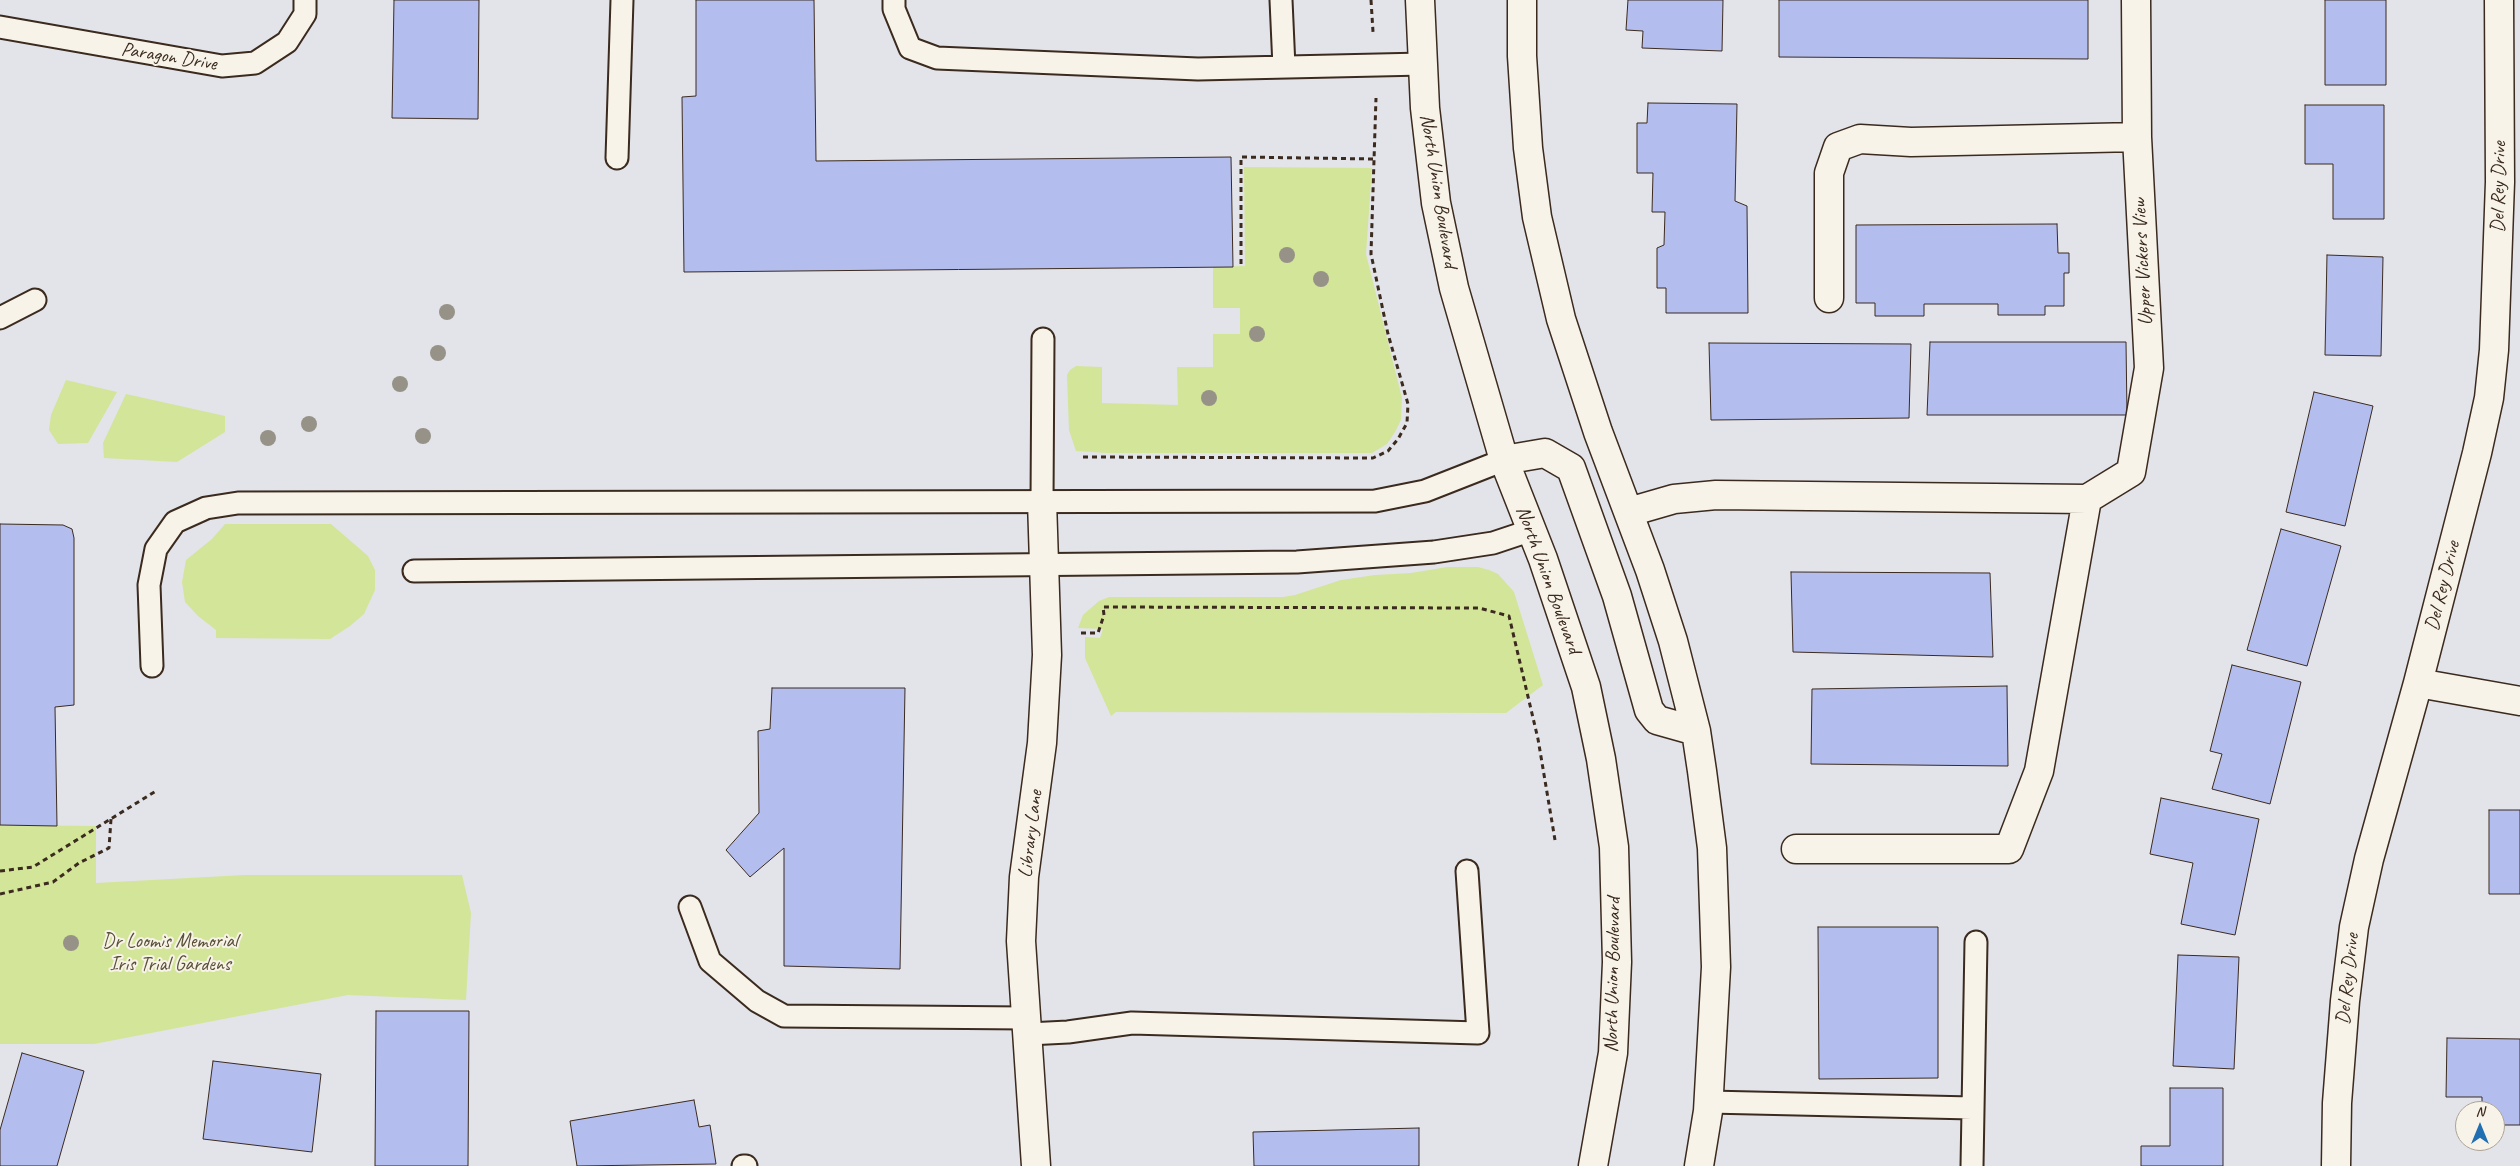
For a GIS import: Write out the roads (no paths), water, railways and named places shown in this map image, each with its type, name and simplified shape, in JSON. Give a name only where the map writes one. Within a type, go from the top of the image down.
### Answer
[{"type":"street","name":"North Union Boulevard","points":[[1420,0],[1425,108],[1436,203],[1454,288],[1504,460],[1532,530],[1586,687],[1601,759],[1614,847],[1616,962],[1613,1053],[1593,1166]]},
{"type":"street","points":[[1522,0],[1522,56],[1528,148],[1537,217],[1561,319],[1598,432],[1629,512],[1673,641],[1696,731],[1712,858],[1716,967],[1709,1102],[1699,1166]]},
{"type":"street","name":"Upper Vickers View","points":[[2087,499],[2131,472],[2149,368],[2137,137],[2136,0]]},
{"type":"street","name":"Del Rey Drive","points":[[2336,1166],[2339,1075],[2354,927],[2369,859],[2418,683],[2489,398],[2510,182],[2499,0]]},
{"type":"street","points":[[1829,298],[1829,173],[1838,147],[1860,139],[1911,142],[2137,137]]},
{"type":"street","points":[[1504,460],[1546,453],[1571,468],[1616,596],[1649,710],[1657,720],[1696,731]]},
{"type":"street","points":[[1629,512],[1674,499],[1716,495],[2087,499],[2039,771],[2009,849],[1796,849]]},
{"type":"street","name":"Library Lane","points":[[1036,1166],[1021,941],[1024,877],[1042,743],[1047,655],[1042,502]]},
{"type":"street","points":[[2418,683],[2520,701]]},
{"type":"lane","name":"Paragon Drive","points":[[0,27],[56,39],[222,66],[255,63],[286,42],[305,14],[305,0]]},
{"type":"lane","points":[[617,158],[622,0]]},
{"type":"lane","points":[[894,0],[894,8],[910,48],[937,58],[1198,69],[1423,64]]},
{"type":"lane","points":[[1280,0],[1284,67]]},
{"type":"lane","points":[[0,318],[35,300]]},
{"type":"lane","points":[[1042,502],[1043,339]]},
{"type":"lane","points":[[152,666],[149,585],[156,549],[175,522],[206,508],[238,503],[1375,502],[1425,491],[1504,460]]},
{"type":"lane","points":[[414,570],[1297,562],[1434,552],[1493,543],[1532,530]]},
{"type":"lane","points":[[690,907],[710,960],[757,1001],[784,1016],[1027,1026],[1068,1032],[1132,1023],[1478,1033],[1467,871]]},
{"type":"lane","points":[[1972,1166],[1976,942]]},
{"type":"lane","points":[[1709,1102],[1972,1108]]},
{"type":"park label","name":"Dr Loomis Memorial Iris Trial Gardens","points":[[170,954]]}]
